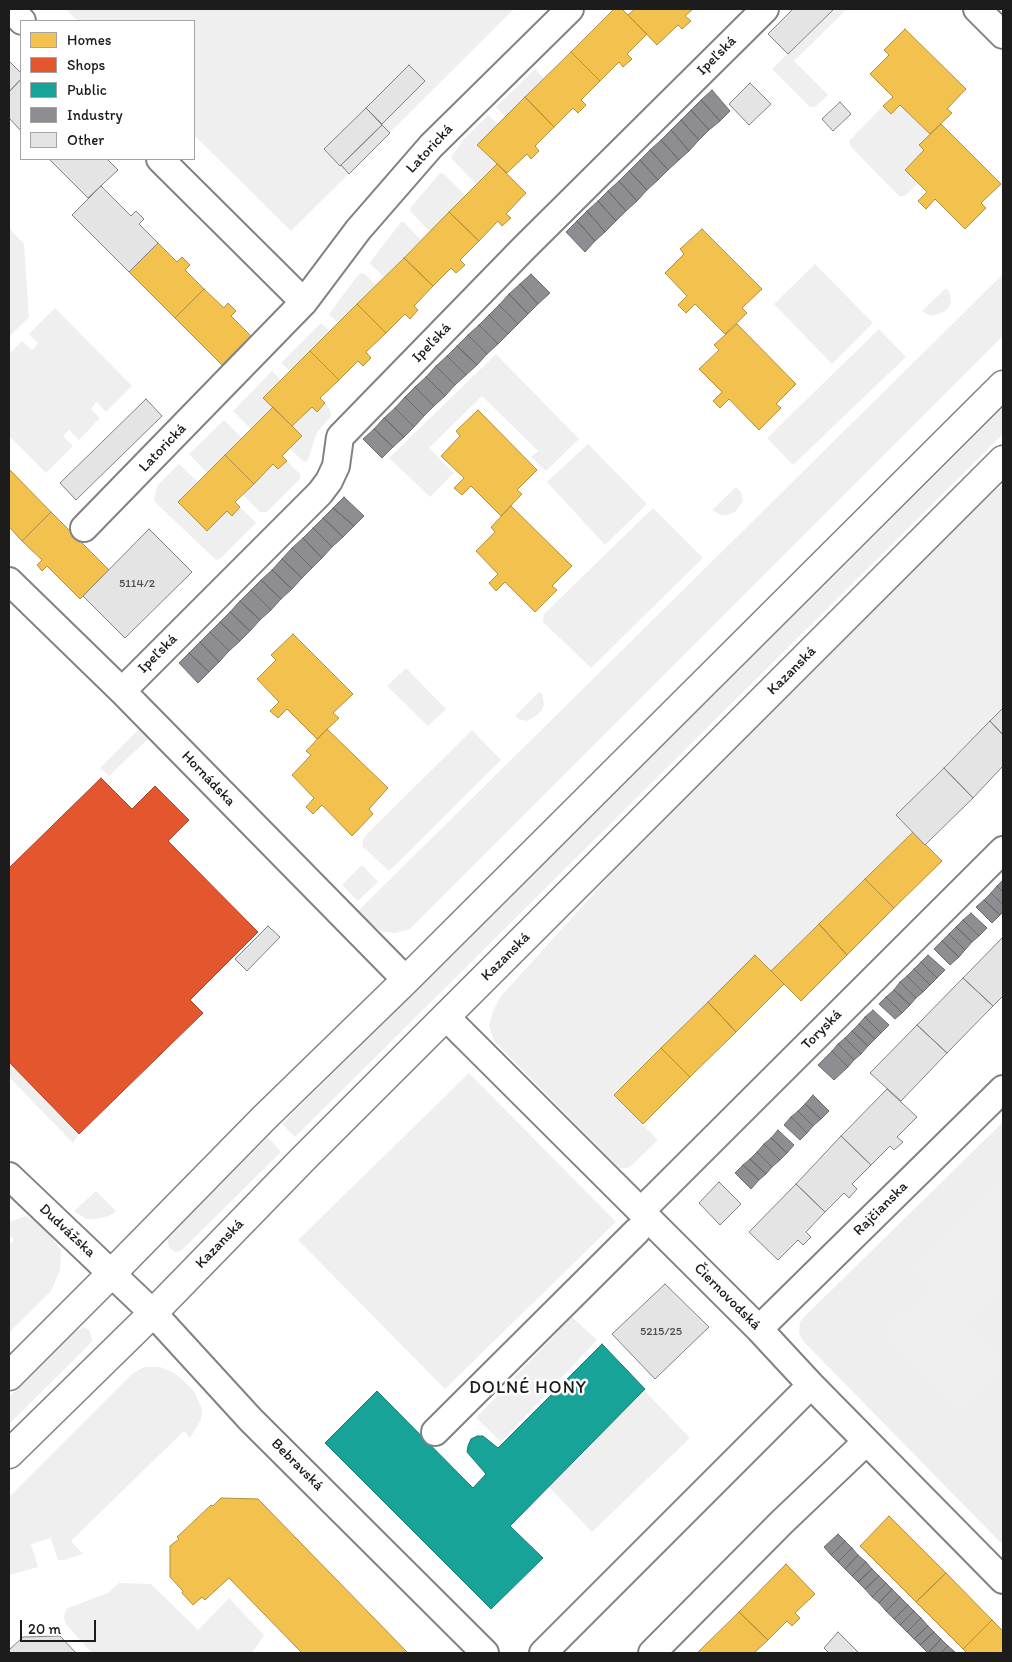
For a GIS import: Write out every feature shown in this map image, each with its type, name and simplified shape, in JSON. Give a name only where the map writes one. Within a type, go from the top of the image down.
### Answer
[{"type":"main road","points":[[9,1376],[112,1274],[264,1118],[406,980],[1003,385]]},
{"type":"main road","name":"Kazanská","points":[[9,1454],[153,1313],[303,1159],[1003,460]]},
{"type":"street","points":[[10,9],[21,20]]},
{"type":"street","name":"Latorická","points":[[84,528],[304,302],[358,230],[431,146],[570,9]]},
{"type":"street","name":"Ipeľská","points":[[122,691],[320,493],[329,481],[336,466],[340,437],[524,248],[765,9]]},
{"type":"street","points":[[977,9],[1003,35]]},
{"type":"street","points":[[161,160],[304,302]]},
{"type":"street","name":"Hornádska","points":[[9,581],[122,691],[406,980]]},
{"type":"street","name":"Toryská","points":[[435,1432],[1003,850]]},
{"type":"street","name":"Čiernovodská","points":[[446,1017],[639,1221],[759,1329],[866,1442],[1003,1580]]},
{"type":"street","name":"Rajčianska","points":[[759,1329],[1003,1088]]},
{"type":"street","name":"Dudvážska","points":[[13,1189],[112,1274]]},
{"type":"street","name":"Bebravská","points":[[112,1274],[153,1313],[252,1420],[485,1653]]},
{"type":"street","points":[[543,1653],[811,1385]]},
{"type":"street","points":[[652,1653],[782,1522],[866,1442]]},
{"type":"shaded area","points":[[65,9],[514,9],[291,231],[195,136],[195,20],[77,20]]},
{"type":"shaded area","points":[[834,9],[847,9],[794,61],[828,95],[815,107],[810,107],[772,69]]},
{"type":"shaded area","points":[[535,69],[544,78],[506,117],[496,107]]},
{"type":"shaded area","points":[[900,105],[930,134],[924,150],[905,170],[918,183],[905,196],[899,196],[850,146],[849,141],[883,106],[891,114]]},
{"type":"shaded area","points":[[488,115],[498,124],[478,145],[497,164],[477,185],[451,157],[464,139]]},
{"type":"shaded area","points":[[440,173],[444,174],[466,196],[430,232],[410,211],[411,207]]},
{"type":"shaded area","points":[[401,222],[404,222],[421,240],[384,277],[370,264]]},
{"type":"shaded area","points":[[9,228],[24,244],[29,317],[9,337]]},
{"type":"shaded area","points":[[815,264],[873,323],[832,364],[774,304]]},
{"type":"shaded area","points":[[361,273],[365,274],[376,285],[338,323],[329,314]]},
{"type":"shaded area","points":[[1003,274],[1003,336],[410,929],[395,933],[381,931],[368,922],[358,911]]},
{"type":"shaded area","points":[[946,288],[949,291],[951,302],[944,312],[931,316],[922,311]]},
{"type":"shaded area","points":[[55,308],[132,386],[106,412],[97,402],[93,406],[91,409],[100,418],[79,440],[69,430],[63,436],[73,446],[46,473],[9,436],[9,374],[11,371],[9,368],[9,354],[22,341],[32,350],[35,347],[38,343],[29,334]]},
{"type":"shaded area","points":[[321,323],[330,331],[290,371],[281,363]]},
{"type":"shaded area","points":[[879,329],[906,357],[793,465],[767,438]]},
{"type":"shaded area","points":[[496,354],[579,439],[546,471],[531,457],[538,451],[482,396],[429,448],[454,473],[430,497],[389,458]]},
{"type":"shaded area","points":[[272,371],[281,380],[273,407],[251,429],[233,411]]},
{"type":"shaded area","points":[[325,403],[329,408],[331,416],[316,434],[308,460],[304,462],[290,449],[302,436],[292,426],[312,407],[317,411]]},
{"type":"shaded area","points":[[1003,408],[1003,434],[295,1137],[282,1124]]},
{"type":"shaded area","points":[[224,420],[242,438],[207,473],[189,454]]},
{"type":"shaded area","points":[[588,444],[647,504],[605,545],[547,482]]},
{"type":"shaded area","points":[[287,461],[300,474],[300,479],[267,512],[260,512],[243,495],[273,464],[278,469]]},
{"type":"shaded area","points":[[179,464],[198,482],[178,502],[207,531],[227,511],[232,516],[240,507],[256,523],[220,559],[216,560],[154,500],[157,486]]},
{"type":"shaded area","points":[[1003,485],[1003,708],[896,815],[913,832],[771,971],[755,955],[614,1095],[658,1140],[630,1167],[620,1169],[494,1041],[489,1026],[493,1011],[501,996],[600,887],[645,830],[971,509]]},
{"type":"shaded area","points":[[736,487],[741,492],[743,501],[735,512],[721,515],[712,510]]},
{"type":"shaded area","points":[[653,508],[703,558],[591,668],[543,622],[544,614]]},
{"type":"shaded area","points":[[406,668],[446,709],[428,726],[387,686]]},
{"type":"shaded area","points":[[539,692],[543,695],[544,705],[537,715],[527,721],[515,716]]},
{"type":"shaded area","points":[[140,728],[149,738],[109,776],[100,768]]},
{"type":"shaded area","points":[[472,730],[501,760],[389,871],[362,846],[364,837]]},
{"type":"shaded area","points":[[362,865],[378,882],[358,901],[342,885]]},
{"type":"shaded area","points":[[9,1062],[79,1134],[73,1143],[9,1077]]},
{"type":"shaded area","points":[[469,1073],[616,1222],[445,1389],[298,1240]]},
{"type":"shaded area","points":[[1003,1122],[1003,1545],[803,1341],[799,1333],[800,1322],[805,1316]]},
{"type":"shaded area","points":[[268,1137],[281,1152],[182,1250],[176,1252],[169,1248],[167,1238]]},
{"type":"shaded area","points":[[1003,1177],[1003,1291],[969,1324],[1003,1360],[1003,1371],[959,1413],[882,1332],[931,1285],[913,1268]]},
{"type":"shaded area","points":[[96,1191],[116,1211],[113,1214],[96,1219],[86,1219],[74,1211]]},
{"type":"shaded area","points":[[25,1216],[41,1223],[61,1250],[60,1270],[51,1291],[9,1333],[9,1245],[14,1240],[9,1234],[9,1222]]},
{"type":"shaded area","points":[[572,1317],[597,1340],[501,1442],[476,1418]]},
{"type":"shaded area","points":[[84,1327],[89,1330],[92,1341],[9,1424],[9,1397],[70,1336]]},
{"type":"shaded area","points":[[144,1367],[160,1367],[174,1373],[194,1391],[202,1409],[201,1420],[190,1438],[184,1431],[71,1541],[83,1554],[65,1560],[58,1560],[51,1538],[31,1544],[38,1567],[9,1575],[9,1497],[132,1374]]},
{"type":"shaded area","points":[[643,1389],[690,1438],[592,1532],[548,1486]]},
{"type":"shaded area","points":[[119,1583],[151,1584],[198,1630],[229,1598],[264,1635],[252,1653],[92,1653],[65,1623],[66,1609],[108,1593]]},
{"type":"building: Homes","points":[[614,9],[622,9],[647,34],[627,54],[632,59],[623,67],[619,62],[600,81],[571,52]]},
{"type":"building: Homes","points":[[635,9],[693,9],[685,16],[691,21],[682,29],[678,25],[657,45],[628,15]]},
{"type":"building: Homes","points":[[905,29],[966,89],[947,109],[952,113],[930,134],[900,105],[891,114],[883,106],[893,97],[870,74],[889,55],[884,50]]},
{"type":"building: Homes","points":[[571,52],[600,81],[581,100],[586,105],[578,113],[573,108],[554,127],[525,97]]},
{"type":"building: Homes","points":[[525,97],[554,127],[535,146],[539,151],[531,159],[527,154],[507,173],[477,145]]},
{"type":"building: Homes","points":[[941,124],[1001,184],[981,203],[986,208],[965,229],[935,199],[926,209],[918,201],[927,192],[905,170],[924,150],[919,145]]},
{"type":"building: Homes","points":[[497,164],[526,193],[506,214],[511,218],[502,226],[498,221],[479,241],[449,212]]},
{"type":"building: Homes","points":[[449,212],[479,241],[460,260],[465,265],[456,273],[451,268],[433,286],[404,258]]},
{"type":"building: Homes","points":[[702,229],[762,289],[742,308],[747,313],[725,334],[695,304],[686,313],[678,305],[687,296],[665,273],[684,254],[680,249]]},
{"type":"building: Homes","points":[[158,243],[177,262],[182,257],[190,265],[185,270],[204,289],[175,318],[129,272]]},
{"type":"building: Homes","points":[[404,258],[433,286],[414,306],[418,310],[410,319],[405,314],[386,333],[357,304]]},
{"type":"building: Homes","points":[[204,289],[224,308],[228,303],[236,311],[231,316],[251,336],[222,365],[175,318]]},
{"type":"building: Homes","points":[[357,304],[386,333],[366,352],[371,358],[363,366],[358,361],[339,380],[310,351]]},
{"type":"building: Homes","points":[[737,324],[796,384],[776,404],[781,408],[759,430],[729,399],[720,408],[713,401],[722,392],[699,369],[719,350],[714,345]]},
{"type":"building: Homes","points":[[310,351],[339,380],[320,398],[325,403],[317,412],[312,407],[292,426],[263,398]]},
{"type":"building: Homes","points":[[273,407],[302,436],[282,456],[287,461],[278,469],[273,464],[254,484],[225,455]]},
{"type":"building: Homes","points":[[478,410],[537,470],[517,490],[522,494],[501,516],[471,486],[462,495],[454,488],[464,478],[441,456],[460,436],[456,431]]},
{"type":"building: Homes","points":[[225,455],[254,484],[235,502],[240,507],[232,516],[227,511],[207,531],[178,502]]},
{"type":"building: Homes","points":[[9,469],[51,512],[22,541],[9,527]]},
{"type":"building: Homes","points":[[511,506],[572,566],[552,586],[557,590],[535,612],[505,582],[496,591],[489,583],[498,574],[476,551],[495,532],[491,527]]},
{"type":"building: Homes","points":[[51,512],[109,570],[80,599],[47,566],[42,571],[37,565],[42,560],[22,541]]},
{"type":"building: Homes","points":[[293,634],[353,694],[333,713],[339,718],[317,739],[287,709],[278,718],[270,711],[279,702],[257,679],[276,660],[271,655]]},
{"type":"building: Homes","points":[[327,729],[388,788],[369,809],[373,814],[352,836],[322,805],[313,814],[306,807],[314,798],[292,775],[311,755],[306,751]]},
{"type":"building: Homes","points":[[913,832],[942,861],[894,908],[865,879]]},
{"type":"building: Homes","points":[[865,879],[894,908],[847,955],[819,924]]},
{"type":"building: Homes","points":[[819,924],[847,955],[801,1001],[771,971]]},
{"type":"building: Homes","points":[[755,955],[784,984],[736,1032],[708,1002]]},
{"type":"building: Homes","points":[[708,1002],[736,1032],[690,1077],[661,1048]]},
{"type":"building: Homes","points":[[661,1048],[690,1077],[643,1124],[614,1095]]},
{"type":"building: Homes","points":[[221,1498],[258,1499],[408,1653],[302,1653],[229,1578],[205,1600],[202,1597],[193,1605],[170,1577],[170,1546],[211,1505],[213,1506]]},
{"type":"building: Homes","points":[[889,1516],[946,1573],[916,1602],[860,1546]]},
{"type":"building: Homes","points":[[786,1564],[815,1594],[795,1613],[800,1618],[792,1626],[787,1621],[768,1640],[739,1612]]},
{"type":"building: Homes","points":[[946,1573],[992,1620],[963,1649],[916,1602]]},
{"type":"building: Homes","points":[[739,1612],[768,1640],[754,1653],[697,1653]]},
{"type":"building: Homes","points":[[992,1620],[1003,1631],[1003,1653],[967,1653],[963,1649]]},
{"type":"building: Shops","points":[[101,778],[132,809],[155,786],[189,820],[168,841],[258,932],[190,1000],[203,1013],[79,1134],[9,1062],[9,868]]},
{"type":"building: Public","points":[[602,1344],[645,1389],[510,1526],[543,1558],[491,1609],[325,1443],[377,1391],[473,1488],[486,1474],[467,1452],[471,1439],[483,1436],[498,1448]]},
{"type":"building: Industry","points":[[712,90],[730,111],[720,121],[701,100]]},
{"type":"building: Industry","points":[[701,100],[720,121],[709,130],[691,110]]},
{"type":"building: Industry","points":[[691,110],[709,130],[699,140],[681,120]]},
{"type":"building: Industry","points":[[681,120],[699,140],[689,151],[671,130]]},
{"type":"building: Industry","points":[[671,130],[689,151],[679,160],[661,140]]},
{"type":"building: Industry","points":[[661,140],[679,160],[668,170],[650,150]]},
{"type":"building: Industry","points":[[650,150],[668,170],[658,180],[640,160]]},
{"type":"building: Industry","points":[[640,160],[658,180],[647,190],[629,171]]},
{"type":"building: Industry","points":[[629,171],[647,190],[637,201],[619,181]]},
{"type":"building: Industry","points":[[619,181],[637,201],[626,211],[608,191]]},
{"type":"building: Industry","points":[[608,191],[626,211],[616,221],[598,201]]},
{"type":"building: Industry","points":[[598,201],[616,221],[605,232],[587,211]]},
{"type":"building: Industry","points":[[587,211],[605,232],[595,241],[577,221]]},
{"type":"building: Industry","points":[[577,221],[595,241],[585,252],[566,232]]},
{"type":"building: Industry","points":[[531,274],[550,293],[538,304],[520,284]]},
{"type":"building: Industry","points":[[520,284],[538,304],[528,314],[509,294]]},
{"type":"building: Industry","points":[[509,294],[528,314],[518,324],[499,305]]},
{"type":"building: Industry","points":[[499,305],[518,324],[508,334],[489,315]]},
{"type":"building: Industry","points":[[489,315],[508,334],[498,344],[479,325]]},
{"type":"building: Industry","points":[[479,325],[498,344],[487,354],[468,335]]},
{"type":"building: Industry","points":[[468,335],[487,354],[477,365],[457,346]]},
{"type":"building: Industry","points":[[457,346],[477,365],[466,375],[447,356]]},
{"type":"building: Industry","points":[[447,356],[466,375],[455,385],[436,366]]},
{"type":"building: Industry","points":[[436,366],[455,385],[445,396],[426,377]]},
{"type":"building: Industry","points":[[426,377],[445,396],[434,406],[415,387]]},
{"type":"building: Industry","points":[[415,387],[434,406],[424,416],[405,397]]},
{"type":"building: Industry","points":[[405,397],[424,416],[414,427],[395,408]]},
{"type":"building: Industry","points":[[395,408],[414,427],[404,437],[384,418]]},
{"type":"building: Industry","points":[[384,418],[404,437],[393,447],[374,429]]},
{"type":"building: Industry","points":[[374,429],[393,447],[382,458],[363,439]]},
{"type":"building: Industry","points":[[344,497],[364,516],[354,526],[333,508]]},
{"type":"building: Industry","points":[[333,508],[354,526],[343,537],[323,518]]},
{"type":"building: Industry","points":[[323,518],[343,537],[332,547],[313,528]]},
{"type":"building: Industry","points":[[313,528],[332,547],[322,558],[303,538]]},
{"type":"building: Industry","points":[[303,538],[322,558],[312,568],[292,548]]},
{"type":"building: Industry","points":[[292,548],[312,568],[302,578],[282,559]]},
{"type":"building: Industry","points":[[282,559],[302,578],[292,589],[272,570]]},
{"type":"building: Industry","points":[[272,570],[292,589],[281,599],[261,580]]},
{"type":"building: Industry","points":[[261,580],[281,599],[271,610],[251,590]]},
{"type":"building: Industry","points":[[251,590],[271,610],[260,620],[240,601]]},
{"type":"building: Industry","points":[[240,601],[260,620],[250,631],[230,612]]},
{"type":"building: Industry","points":[[230,612],[250,631],[240,641],[220,622]]},
{"type":"building: Industry","points":[[220,622],[240,641],[229,651],[210,632]]},
{"type":"building: Industry","points":[[210,632],[229,651],[219,662],[200,642]]},
{"type":"building: Industry","points":[[200,642],[219,662],[209,672],[189,653]]},
{"type":"building: Industry","points":[[189,653],[209,672],[198,683],[179,663]]},
{"type":"building: Industry","points":[[1003,880],[1003,892],[997,886]]},
{"type":"building: Industry","points":[[997,886],[1003,892],[1003,905],[991,893]]},
{"type":"building: Industry","points":[[991,893],[1003,905],[1003,912],[1000,915],[984,900]]},
{"type":"building: Industry","points":[[984,900],[1000,915],[992,923],[976,907]]},
{"type":"building: Industry","points":[[971,913],[987,928],[979,936],[963,920]]},
{"type":"building: Industry","points":[[963,920],[979,936],[972,942],[956,927]]},
{"type":"building: Industry","points":[[956,927],[972,942],[965,950],[949,934]]},
{"type":"building: Industry","points":[[949,934],[965,950],[959,957],[942,941]]},
{"type":"building: Industry","points":[[942,941],[959,957],[950,965],[934,949]]},
{"type":"building: Industry","points":[[928,955],[945,970],[937,978],[921,962]]},
{"type":"building: Industry","points":[[921,962],[937,978],[930,985],[914,969]]},
{"type":"building: Industry","points":[[914,969],[930,985],[923,992],[907,976]]},
{"type":"building: Industry","points":[[907,976],[923,992],[916,998],[900,982]]},
{"type":"building: Industry","points":[[900,982],[916,998],[910,1005],[894,990]]},
{"type":"building: Industry","points":[[894,990],[910,1005],[902,1013],[886,997]]},
{"type":"building: Industry","points":[[886,997],[902,1013],[895,1019],[879,1004]]},
{"type":"building: Industry","points":[[873,1010],[889,1025],[881,1033],[865,1017]]},
{"type":"building: Industry","points":[[865,1017],[881,1033],[875,1039],[859,1024]]},
{"type":"building: Industry","points":[[859,1024],[875,1039],[868,1046],[852,1031]]},
{"type":"building: Industry","points":[[852,1031],[868,1046],[861,1054],[845,1038]]},
{"type":"building: Industry","points":[[845,1038],[861,1054],[854,1060],[838,1044]]},
{"type":"building: Industry","points":[[838,1044],[854,1060],[848,1067],[832,1051]]},
{"type":"building: Industry","points":[[832,1051],[848,1067],[834,1080],[818,1065]]},
{"type":"building: Industry","points":[[813,1095],[829,1111],[821,1119],[805,1104]]},
{"type":"building: Industry","points":[[805,1104],[821,1119],[813,1126],[798,1111]]},
{"type":"building: Industry","points":[[798,1111],[813,1126],[807,1133],[791,1117]]},
{"type":"building: Industry","points":[[791,1117],[807,1133],[800,1140],[784,1125]]},
{"type":"building: Industry","points":[[778,1130],[794,1145],[787,1153],[771,1138]]},
{"type":"building: Industry","points":[[771,1138],[787,1153],[780,1160],[764,1144]]},
{"type":"building: Industry","points":[[764,1144],[780,1160],[772,1167],[757,1152]]},
{"type":"building: Industry","points":[[757,1152],[772,1167],[766,1174],[750,1159]]},
{"type":"building: Industry","points":[[750,1159],[766,1174],[759,1180],[743,1165]]},
{"type":"building: Industry","points":[[743,1165],[759,1180],[751,1189],[735,1173]]},
{"type":"building: Industry","points":[[838,1534],[845,1541],[831,1555],[824,1547]]},
{"type":"building: Industry","points":[[845,1541],[852,1548],[838,1562],[831,1555]]},
{"type":"building: Industry","points":[[852,1548],[858,1555],[845,1569],[838,1562]]},
{"type":"building: Industry","points":[[858,1555],[866,1562],[852,1576],[845,1569]]},
{"type":"building: Industry","points":[[866,1562],[872,1569],[858,1582],[852,1576]]},
{"type":"building: Industry","points":[[872,1569],[879,1576],[865,1589],[858,1582]]},
{"type":"building: Industry","points":[[879,1576],[886,1583],[872,1597],[865,1589]]},
{"type":"building: Industry","points":[[886,1583],[892,1589],[879,1603],[872,1597]]},
{"type":"building: Industry","points":[[892,1589],[900,1597],[886,1611],[879,1603]]},
{"type":"building: Industry","points":[[900,1597],[908,1605],[894,1619],[886,1611]]},
{"type":"building: Industry","points":[[908,1605],[914,1611],[900,1625],[894,1619]]},
{"type":"building: Industry","points":[[914,1611],[921,1618],[907,1632],[900,1625]]},
{"type":"building: Industry","points":[[921,1618],[928,1626],[914,1639],[907,1632]]},
{"type":"building: Industry","points":[[928,1626],[934,1632],[920,1645],[914,1639]]},
{"type":"building: Industry","points":[[934,1632],[941,1639],[928,1653],[920,1645]]},
{"type":"building: Industry","points":[[941,1639],[948,1646],[941,1653],[928,1653]]},
{"type":"building: Industry","points":[[948,1646],[955,1652],[941,1653]]},
{"type":"building: Other","points":[[793,9],[834,9],[788,54],[768,34]]},
{"type":"building: Other","points":[[9,61],[20,72],[20,80],[9,92]]},
{"type":"building: Other","points":[[409,65],[425,81],[382,124],[366,108]]},
{"type":"building: Other","points":[[20,80],[20,130],[9,118],[9,92]]},
{"type":"building: Other","points":[[750,83],[771,104],[749,125],[729,104]]},
{"type":"building: Other","points":[[840,102],[851,114],[833,131],[822,119]]},
{"type":"building: Other","points":[[366,108],[382,125],[340,166],[324,149]]},
{"type":"building: Other","points":[[382,125],[390,133],[349,174],[341,165]]},
{"type":"building: Other","points":[[50,160],[108,160],[118,170],[88,198]]},
{"type":"building: Other","points":[[101,186],[131,216],[136,211],[144,219],[139,224],[158,243],[129,272],[72,215]]},
{"type":"building: Other","points":[[146,399],[162,416],[76,500],[60,483]]},
{"type":"building: Other","points":[[149,529],[192,572],[125,638],[83,596]]},
{"type":"building: Other","points":[[1003,708],[1003,735],[990,721]]},
{"type":"building: Other","points":[[990,721],[1003,735],[1003,766],[973,798],[944,768]]},
{"type":"building: Other","points":[[944,768],[973,798],[925,845],[896,815]]},
{"type":"building: Other","points":[[268,926],[280,937],[247,971],[235,959]]},
{"type":"building: Other","points":[[1003,937],[1003,996],[993,1006],[963,978]]},
{"type":"building: Other","points":[[963,978],[993,1006],[947,1053],[917,1025]]},
{"type":"building: Other","points":[[917,1025],[947,1053],[901,1101],[870,1073]]},
{"type":"building: Other","points":[[887,1089],[917,1117],[897,1137],[903,1142],[894,1150],[890,1146],[871,1165],[841,1136]]},
{"type":"building: Other","points":[[841,1136],[871,1165],[852,1184],[857,1189],[849,1198],[844,1193],[825,1212],[796,1184]]},
{"type":"building: Other","points":[[719,1182],[741,1204],[720,1225],[699,1203]]},
{"type":"building: Other","points":[[796,1184],[825,1212],[806,1232],[811,1237],[803,1245],[798,1240],[778,1260],[749,1232]]},
{"type":"building: Other","points":[[665,1284],[709,1327],[655,1379],[612,1334]]},
{"type":"building: Other","points":[[838,1632],[859,1653],[829,1653],[824,1648]]},
{"type":"building: Other","points":[[60,1636],[76,1653],[9,1653],[9,1650],[23,1637]]},
{"type":"district","name":"DOLNÉ HONY","points":[[528,1388]]}]
